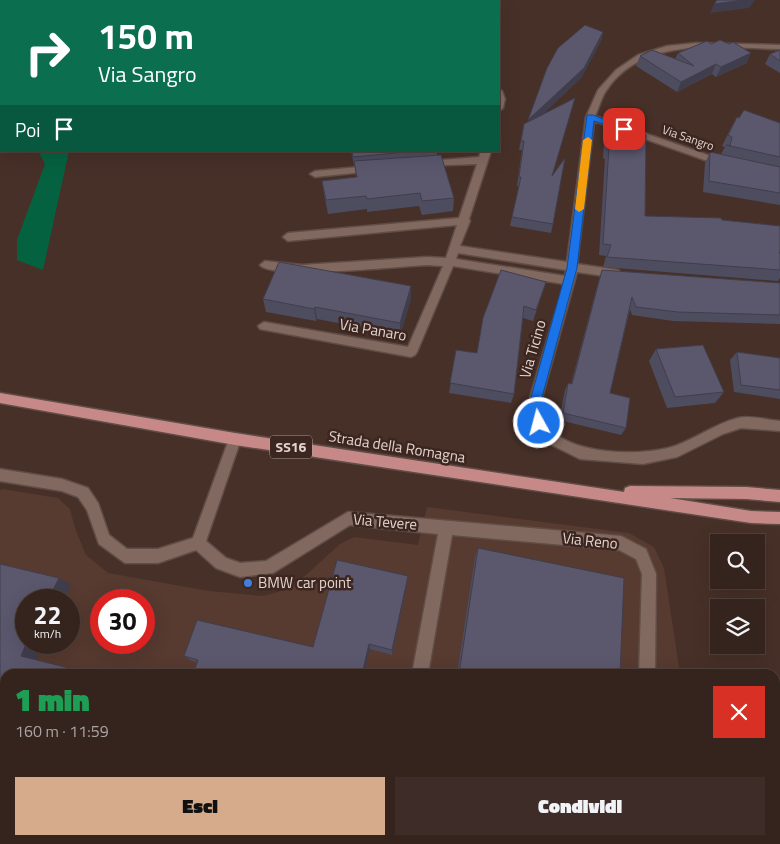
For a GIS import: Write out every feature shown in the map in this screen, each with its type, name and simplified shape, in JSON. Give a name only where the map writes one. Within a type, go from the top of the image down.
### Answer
[{"type":"main road","name":"Strada della Romagna","points":[[0,398],[235,439],[751,517],[780,518]]},
{"type":"main road","name":"Strada della Romagna","points":[[583,491],[746,493],[780,496]]},
{"type":"street","name":"Via Ticino","points":[[780,47],[696,45],[667,48],[641,57],[619,72],[602,90],[590,117],[570,281],[535,401],[539,423],[554,440],[580,453],[643,458],[677,451],[720,429],[742,423],[780,426]]},
{"type":"street","name":"Via Sangro","points":[[590,117],[707,159],[733,166]]},
{"type":"street","name":"Via Panaro","points":[[264,326],[411,352],[450,262],[465,221],[484,155],[414,166]]},
{"type":"street","points":[[315,174],[384,168]]},
{"type":"street","points":[[288,237],[465,221]]},
{"type":"street","points":[[454,249],[572,268],[631,275]]},
{"type":"street","points":[[265,265],[302,269],[427,261],[450,262],[570,281]]},
{"type":"street","points":[[0,475],[62,485],[83,492],[93,507],[104,539],[125,556],[158,556],[198,543],[235,439]]},
{"type":"street","name":"Via Tevere","points":[[198,543],[221,563],[240,570],[268,568],[348,518],[446,528]]},
{"type":"street","points":[[421,669],[446,528]]},
{"type":"street","name":"Via Reno","points":[[446,528],[621,543],[641,554],[649,574],[647,669]]},
{"type":"shaded area","points":[[0,490],[58,498],[70,509],[75,528],[86,555],[108,573],[209,591],[263,596],[284,590],[306,575],[340,544],[354,537],[418,545],[427,507],[629,533],[654,547],[664,568],[679,669],[0,669]]},
{"type":"green space","points":[[39,152],[69,152],[43,270],[17,260],[17,240],[45,164]]},
{"type":"building","points":[[717,0],[744,0],[714,4]]},
{"type":"building","points":[[585,25],[603,32],[584,68],[528,120],[547,68],[558,48]]},
{"type":"building","points":[[720,40],[729,44],[733,42],[751,53],[721,67],[716,64],[681,82],[640,56],[652,50],[694,66],[678,53],[707,41],[711,44]]},
{"type":"building","points":[[780,50],[780,61],[770,54]]},
{"type":"building","points":[[575,98],[552,176],[565,158],[553,224],[512,217],[521,177],[519,177],[524,141],[521,141],[524,124]]},
{"type":"building","points":[[744,110],[780,123],[780,157],[730,146],[732,137],[728,135],[737,117],[739,118]]},
{"type":"building","points":[[608,130],[646,135],[645,216],[721,218],[722,220],[780,226],[780,270],[607,257],[611,245],[603,244],[609,147],[607,147]]},
{"type":"building","points":[[352,152],[406,152],[353,157]]},
{"type":"building","points":[[710,152],[780,167],[780,193],[709,181]]},
{"type":"building","points":[[441,155],[454,198],[422,201],[420,193],[367,199],[366,196],[326,200],[322,181],[357,177],[354,161]]},
{"type":"building","points":[[279,262],[411,286],[400,323],[263,299]]},
{"type":"building","points":[[501,270],[546,282],[536,310],[524,306],[514,394],[450,383],[456,350],[477,353],[483,318]]},
{"type":"building","points":[[602,270],[780,283],[780,315],[678,312],[636,307],[632,297],[610,393],[630,398],[626,428],[563,413],[568,383],[572,384]]},
{"type":"building","points":[[703,345],[724,392],[675,397],[656,349]]},
{"type":"building","points":[[737,352],[780,358],[780,390],[741,385]]},
{"type":"building","points":[[478,548],[624,578],[620,669],[460,669]]},
{"type":"building","points":[[337,560],[408,576],[392,650],[369,644],[363,669],[195,669],[198,660],[184,656],[197,620],[313,647]]},
{"type":"building","points":[[0,564],[59,578],[54,589],[15,589],[15,654],[22,654],[21,656],[73,669],[0,669]]},
{"type":"slow traffic","points":[[579,209],[588,140]]},
{"type":"place","name":"BMW car point","points":[[248,583]]},
{"type":"route","points":[[539,423],[535,401],[570,281],[590,117],[624,129]]}]
